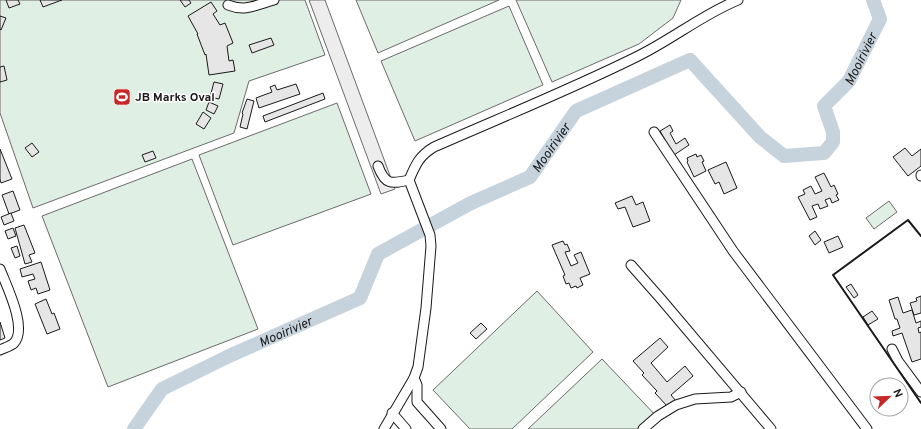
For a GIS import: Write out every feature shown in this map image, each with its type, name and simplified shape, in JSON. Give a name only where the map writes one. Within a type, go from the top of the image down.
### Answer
[{"type":"street","points":[[228,5],[242,8],[274,0]]},
{"type":"street","points":[[384,429],[414,378],[419,362],[426,308],[431,246],[430,235],[409,180],[421,156],[434,147],[544,100],[634,59],[719,4],[738,0]]},
{"type":"street","points":[[654,132],[733,251],[867,429]]},
{"type":"street","points":[[378,166],[382,177],[388,182],[394,183],[409,180]]},
{"type":"street","points":[[631,265],[741,392],[771,429]]},
{"type":"street","points":[[0,269],[17,316],[18,335],[13,343],[0,350]]},
{"type":"street","points":[[892,349],[898,361],[921,392]]},
{"type":"street","points":[[414,378],[416,384],[417,402],[441,429]]},
{"type":"street","points":[[643,429],[658,416],[676,405],[695,399],[731,398],[741,392]]},
{"type":"street","points":[[392,414],[406,429]]},
{"type":"green space","name":"JB Marks Oval","points":[[0,0],[305,0],[325,55],[249,81],[234,133],[33,208],[0,113]]},
{"type":"green space","points":[[356,0],[499,0],[378,53]]},
{"type":"green space","points":[[516,0],[681,0],[673,18],[639,44],[552,82]]},
{"type":"green space","points":[[509,6],[543,85],[415,141],[381,61]]},
{"type":"green space","points":[[337,103],[371,194],[233,245],[199,155]]},
{"type":"green space","points":[[192,159],[258,329],[108,387],[42,216]]},
{"type":"green space","points":[[889,201],[897,212],[874,229],[866,218]]},
{"type":"green space","points":[[537,291],[593,352],[512,429],[470,429],[433,390]]},
{"type":"green space","points":[[602,359],[659,419],[649,429],[528,429]]},
{"type":"shaded area","points":[[309,0],[325,0],[395,189],[381,194]]},
{"type":"building","points":[[6,0],[18,0],[20,4],[9,8]]},
{"type":"building","points":[[40,0],[62,0],[43,7]]},
{"type":"building","points":[[180,0],[189,0],[191,3],[185,7]]},
{"type":"building","points":[[211,2],[217,11],[213,14],[220,25],[225,23],[233,43],[227,46],[229,61],[233,60],[235,71],[209,75],[206,54],[205,55],[198,34],[188,16]]},
{"type":"building","points":[[0,16],[6,18],[1,30],[0,29]]},
{"type":"building","points":[[271,38],[274,45],[252,53],[249,45]]},
{"type":"building","points":[[4,66],[7,80],[0,82],[0,67]]},
{"type":"building","points":[[214,82],[223,84],[219,99],[210,97]]},
{"type":"building","points":[[296,84],[300,94],[259,108],[256,98],[272,92],[270,87],[275,85],[277,90]]},
{"type":"building","points":[[323,93],[325,99],[265,122],[263,116]]},
{"type":"building","points":[[247,99],[254,101],[247,129],[240,127],[242,113]]},
{"type":"building","points":[[209,102],[218,106],[214,114],[206,110]]},
{"type":"building","points":[[203,112],[211,118],[204,129],[196,124]]},
{"type":"building","points":[[670,125],[673,131],[670,133],[676,144],[685,138],[689,145],[674,155],[660,131]]},
{"type":"building","points":[[32,143],[39,152],[32,157],[25,148]]},
{"type":"building","points":[[905,148],[912,156],[921,149],[921,166],[908,176],[893,157]]},
{"type":"building","points":[[0,149],[12,179],[1,183],[0,179]]},
{"type":"building","points":[[153,151],[156,158],[145,162],[142,155]]},
{"type":"building","points":[[696,154],[697,157],[701,155],[706,171],[694,177],[687,162],[687,158]]},
{"type":"building","points":[[726,162],[737,188],[724,194],[719,182],[715,184],[708,170]]},
{"type":"building","points":[[824,173],[831,187],[834,185],[838,194],[836,195],[839,200],[832,203],[830,198],[825,200],[828,206],[820,209],[818,204],[812,206],[817,217],[810,220],[798,197],[805,194],[803,190],[811,186],[815,194],[822,191],[815,177]]},
{"type":"building","points":[[13,191],[20,210],[9,214],[2,195]]},
{"type":"building","points":[[632,196],[636,205],[643,202],[650,221],[633,227],[625,207],[618,209],[615,203]]},
{"type":"building","points":[[11,213],[14,221],[4,225],[1,217]]},
{"type":"building","points":[[24,225],[35,253],[29,255],[32,262],[25,264],[15,228]]},
{"type":"building","points":[[13,228],[16,236],[8,239],[5,231]]},
{"type":"building","points":[[815,231],[821,240],[815,245],[809,236]]},
{"type":"building","points":[[838,236],[843,247],[829,253],[824,242]]},
{"type":"building","points":[[563,241],[565,245],[567,244],[570,251],[565,252],[571,266],[578,263],[574,255],[581,252],[590,274],[580,278],[583,285],[577,288],[576,286],[571,288],[569,283],[566,284],[563,276],[565,275],[552,245]]},
{"type":"building","points":[[17,246],[20,256],[15,258],[11,248]]},
{"type":"building","points":[[41,262],[50,290],[38,294],[36,288],[31,290],[28,281],[35,279],[33,274],[22,277],[20,269]]},
{"type":"building","points":[[851,284],[858,295],[854,298],[846,287]]},
{"type":"building","points":[[921,296],[921,313],[914,315],[910,303],[917,301],[916,298]]},
{"type":"building","points":[[898,297],[903,313],[912,310],[916,323],[921,321],[921,327],[918,328],[919,333],[921,332],[921,359],[912,362],[902,333],[893,336],[892,331],[900,328],[897,319],[895,319],[889,300]]},
{"type":"building","points":[[46,299],[52,314],[54,313],[60,329],[47,334],[35,304]]},
{"type":"building","points":[[872,311],[878,319],[868,325],[863,317]]},
{"type":"building","points":[[0,322],[5,338],[0,340]]},
{"type":"building","points":[[481,323],[487,329],[476,339],[470,333]]},
{"type":"building","points":[[660,338],[668,347],[651,363],[667,382],[685,366],[693,376],[671,395],[676,401],[668,407],[655,393],[657,391],[642,375],[644,373],[633,361]]},
{"type":"waterway","name":"Mooirivier","points":[[134,429],[162,389],[229,356],[360,298],[378,254],[471,203],[530,177],[576,111],[690,60],[760,137],[784,156],[824,153],[833,142],[833,132],[824,106],[849,81],[880,19],[873,0]]},
{"type":"wall","points":[[921,236],[908,220],[833,275],[921,403]]},
{"type":"place","name":"JB Marks Oval","points":[[122,97]]}]
